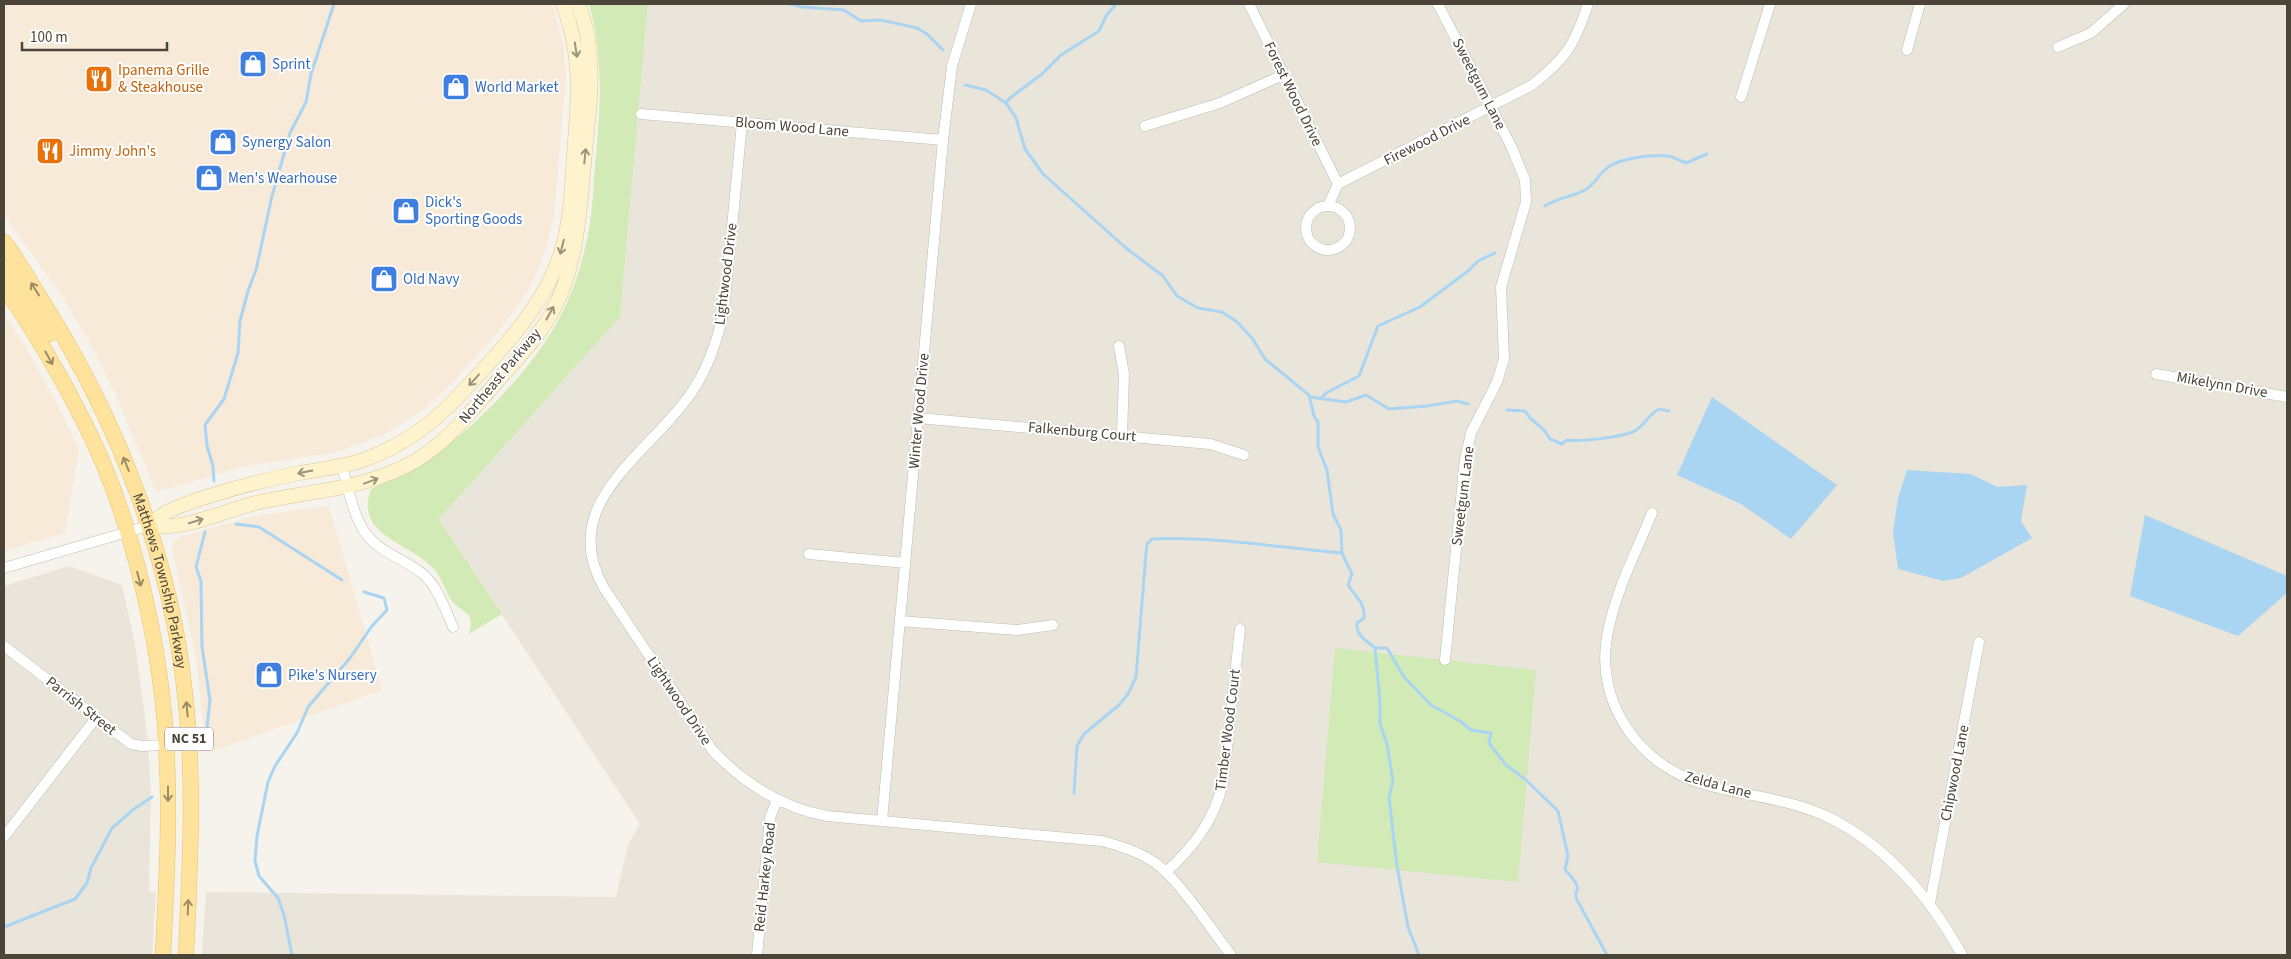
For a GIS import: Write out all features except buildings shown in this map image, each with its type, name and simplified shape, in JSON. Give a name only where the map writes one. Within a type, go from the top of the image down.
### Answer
[{"type":"main road","name":"Matthews Township Parkway","points":[[4,242],[40,298],[79,366],[120,449],[148,526],[169,601],[185,694],[191,787],[186,955]]},
{"type":"main road","points":[[4,267],[57,344],[79,366]]},
{"type":"main road","name":"Matthews Township Parkway","points":[[4,287],[44,349],[84,421],[107,476],[127,532],[146,604],[155,649],[166,745],[168,842],[163,955]]},
{"type":"street","name":"Northeast Parkway","points":[[148,526],[160,514],[175,507],[275,478],[342,466],[378,454],[405,441],[448,409],[532,312],[553,274],[561,252],[568,219],[579,92],[577,54],[573,32],[562,4]]},
{"type":"street","name":"Northeast Parkway","points":[[4,568],[148,526],[173,527],[259,502],[367,483],[418,459],[456,429],[534,338],[553,309],[569,268],[576,241],[592,90],[588,41],[584,17],[578,4]]},
{"type":"street","name":"Winter Wood Drive","points":[[882,822],[943,140],[952,66],[971,4]]},
{"type":"street","name":"Forest Wood Drive","points":[[1249,4],[1338,184]]},
{"type":"street","name":"Sweetgum Lane","points":[[1438,4],[1519,164],[1525,180],[1526,202],[1500,287],[1504,359],[1497,382],[1471,433],[1464,459],[1445,660]]},
{"type":"street","name":"Firewood Drive","points":[[1338,184],[1532,85],[1555,68],[1578,34],[1588,4]]},
{"type":"street","points":[[1742,97],[1770,4]]},
{"type":"street","points":[[1907,50],[1920,4]]},
{"type":"street","points":[[2058,48],[2091,33],[2124,4]]},
{"type":"street","points":[[1145,126],[1220,103],[1282,74]]},
{"type":"street","name":"Bloom Wood Lane","points":[[641,114],[943,140]]},
{"type":"street","name":"Lightwood Drive","points":[[742,123],[724,310],[718,337],[701,376],[686,401],[606,491],[594,515],[590,548],[594,569],[604,588],[708,745],[734,773],[777,800],[814,813],[882,822],[1102,841],[1139,854],[1166,872],[1231,955]]},
{"type":"street","points":[[1328,206],[1338,184]]},
{"type":"street","points":[[1328,206],[1334,207],[1345,214],[1350,230],[1345,242],[1329,250],[1314,244],[1306,229],[1311,214],[1320,208],[1328,206]]},
{"type":"street","points":[[1120,346],[1124,374],[1122,436]]},
{"type":"street","name":"Mikelynn Drive","points":[[2156,374],[2287,397]]},
{"type":"street","name":"Falkenburg Court","points":[[918,418],[1210,444],[1244,456]]},
{"type":"street","points":[[342,466],[366,534],[372,541],[422,573],[430,582],[453,627]]},
{"type":"street","name":"Zelda Lane","points":[[1652,512],[1620,592],[1607,638],[1607,677],[1613,700],[1633,739],[1656,761],[1690,780],[1707,786],[1788,803],[1835,821],[1869,843],[1905,874],[1930,903],[1944,921],[1962,955]]},
{"type":"street","points":[[809,554],[905,563]]},
{"type":"street","points":[[900,621],[1017,630],[1053,625]]},
{"type":"street","name":"Timber Wood Court","points":[[1166,872],[1205,828],[1220,796],[1240,629]]},
{"type":"street","name":"Chipwood Lane","points":[[1930,903],[1979,642]]},
{"type":"street","name":"Parrish Street","points":[[4,646],[131,744],[142,746],[166,745]]},
{"type":"street","points":[[4,837],[96,718]]},
{"type":"street","name":"Reid Harkey Road","points":[[757,955],[770,818],[777,800]]},
{"type":"shaded area","points":[[4,4],[552,4],[563,44],[566,74],[554,218],[541,263],[527,292],[499,331],[448,387],[424,409],[383,435],[338,452],[246,466],[156,492],[115,393],[88,340],[57,289],[4,215]]},
{"type":"shaded area","points":[[648,4],[2287,4],[2287,955],[202,955],[206,892],[616,897],[628,845],[640,824],[439,519],[620,317]]},
{"type":"shaded area","points":[[4,314],[24,344],[53,396],[79,449],[65,533],[4,551]]},
{"type":"shaded area","points":[[329,506],[382,690],[206,754],[196,657],[172,549],[174,541],[180,537],[255,516]]},
{"type":"shaded area","points":[[69,566],[122,585],[135,644],[147,733],[151,793],[149,891],[156,892],[152,955],[4,955],[4,586]]},
{"type":"green space","points":[[589,4],[648,4],[620,317],[439,519],[502,614],[469,634],[471,626],[470,617],[452,601],[433,568],[386,536],[370,517],[368,505],[371,489],[407,473],[432,457],[472,425],[492,406],[528,366],[543,346],[569,298],[580,268],[588,237],[598,135],[599,60],[594,23]]},
{"type":"green space","points":[[1335,648],[1536,670],[1518,882],[1317,862]]},
{"type":"water","points":[[1712,397],[1837,485],[1791,539],[1741,504],[1677,475]]},
{"type":"water","points":[[1907,470],[1971,474],[1997,487],[2027,485],[2021,521],[2032,538],[1961,578],[1943,581],[1898,569],[1893,532],[1898,498]]},
{"type":"water","points":[[2145,515],[2287,576],[2287,593],[2238,636],[2130,596]]},
{"type":"waterway","points":[[214,481],[205,425],[224,399],[238,353],[240,321],[256,270],[272,196],[290,133],[306,102],[311,74],[334,4]]},
{"type":"waterway","points":[[790,4],[802,7],[844,10],[861,21],[881,20],[917,28],[927,34],[943,50]]},
{"type":"waterway","points":[[1006,103],[1042,74],[1061,55],[1099,31],[1106,16],[1116,4]]},
{"type":"waterway","points":[[965,85],[986,90],[1006,103],[1016,118],[1025,149],[1043,174],[1126,248],[1163,276],[1177,296],[1198,308],[1222,312],[1236,321],[1252,338],[1265,359],[1309,395],[1314,416],[1318,422],[1318,447],[1327,470],[1333,514],[1341,530],[1342,553],[1352,574],[1348,585],[1363,608],[1364,618],[1357,623],[1358,631],[1375,648],[1380,701],[1380,724],[1387,744],[1393,781],[1389,798],[1397,866],[1408,927],[1419,955]]},
{"type":"waterway","points":[[1545,206],[1585,190],[1606,169],[1615,163],[1647,156],[1670,157],[1686,163],[1707,154]]},
{"type":"waterway","points":[[1321,398],[1326,393],[1359,376],[1378,326],[1420,307],[1468,271],[1478,261],[1495,253]]},
{"type":"waterway","points":[[1310,397],[1346,402],[1366,395],[1389,409],[1457,401],[1468,404]]},
{"type":"waterway","points":[[1507,410],[1525,411],[1544,430],[1550,439],[1562,444],[1567,440],[1602,438],[1631,433],[1659,409],[1669,411]]},
{"type":"waterway","points":[[236,524],[259,527],[342,580]]},
{"type":"waterway","points":[[205,532],[196,567],[201,581],[202,647],[210,700],[207,728]]},
{"type":"waterway","points":[[1074,793],[1077,746],[1084,734],[1119,705],[1128,694],[1136,677],[1147,544],[1152,539],[1199,539],[1342,553]]},
{"type":"waterway","points":[[292,955],[284,915],[278,898],[259,876],[255,861],[257,836],[268,782],[275,766],[297,733],[308,707],[350,658],[372,626],[387,610],[384,598],[364,592]]},
{"type":"waterway","points":[[1375,648],[1387,648],[1404,677],[1431,705],[1460,721],[1471,730],[1491,733],[1489,743],[1506,765],[1527,781],[1558,811],[1568,856],[1565,869],[1576,883],[1578,889],[1576,891],[1576,898],[1607,955]]},
{"type":"waterway","points":[[4,927],[75,899],[87,883],[91,868],[112,828],[134,809],[152,797]]},
{"type":"place","name":"Sprint","points":[[253,64]]},
{"type":"place","name":"Ipanema Grille & Steakhouse","points":[[99,79]]},
{"type":"place","name":"World Market","points":[[456,87]]},
{"type":"place","name":"Synergy Salon","points":[[223,142]]},
{"type":"place","name":"Jimmy John's","points":[[50,151]]},
{"type":"place","name":"Men's Wearhouse","points":[[209,178]]},
{"type":"place","name":"Dick's Sporting Goods","points":[[406,211]]},
{"type":"place","name":"Old Navy","points":[[384,279]]},
{"type":"place","name":"Pike's Nursery","points":[[269,675]]}]
